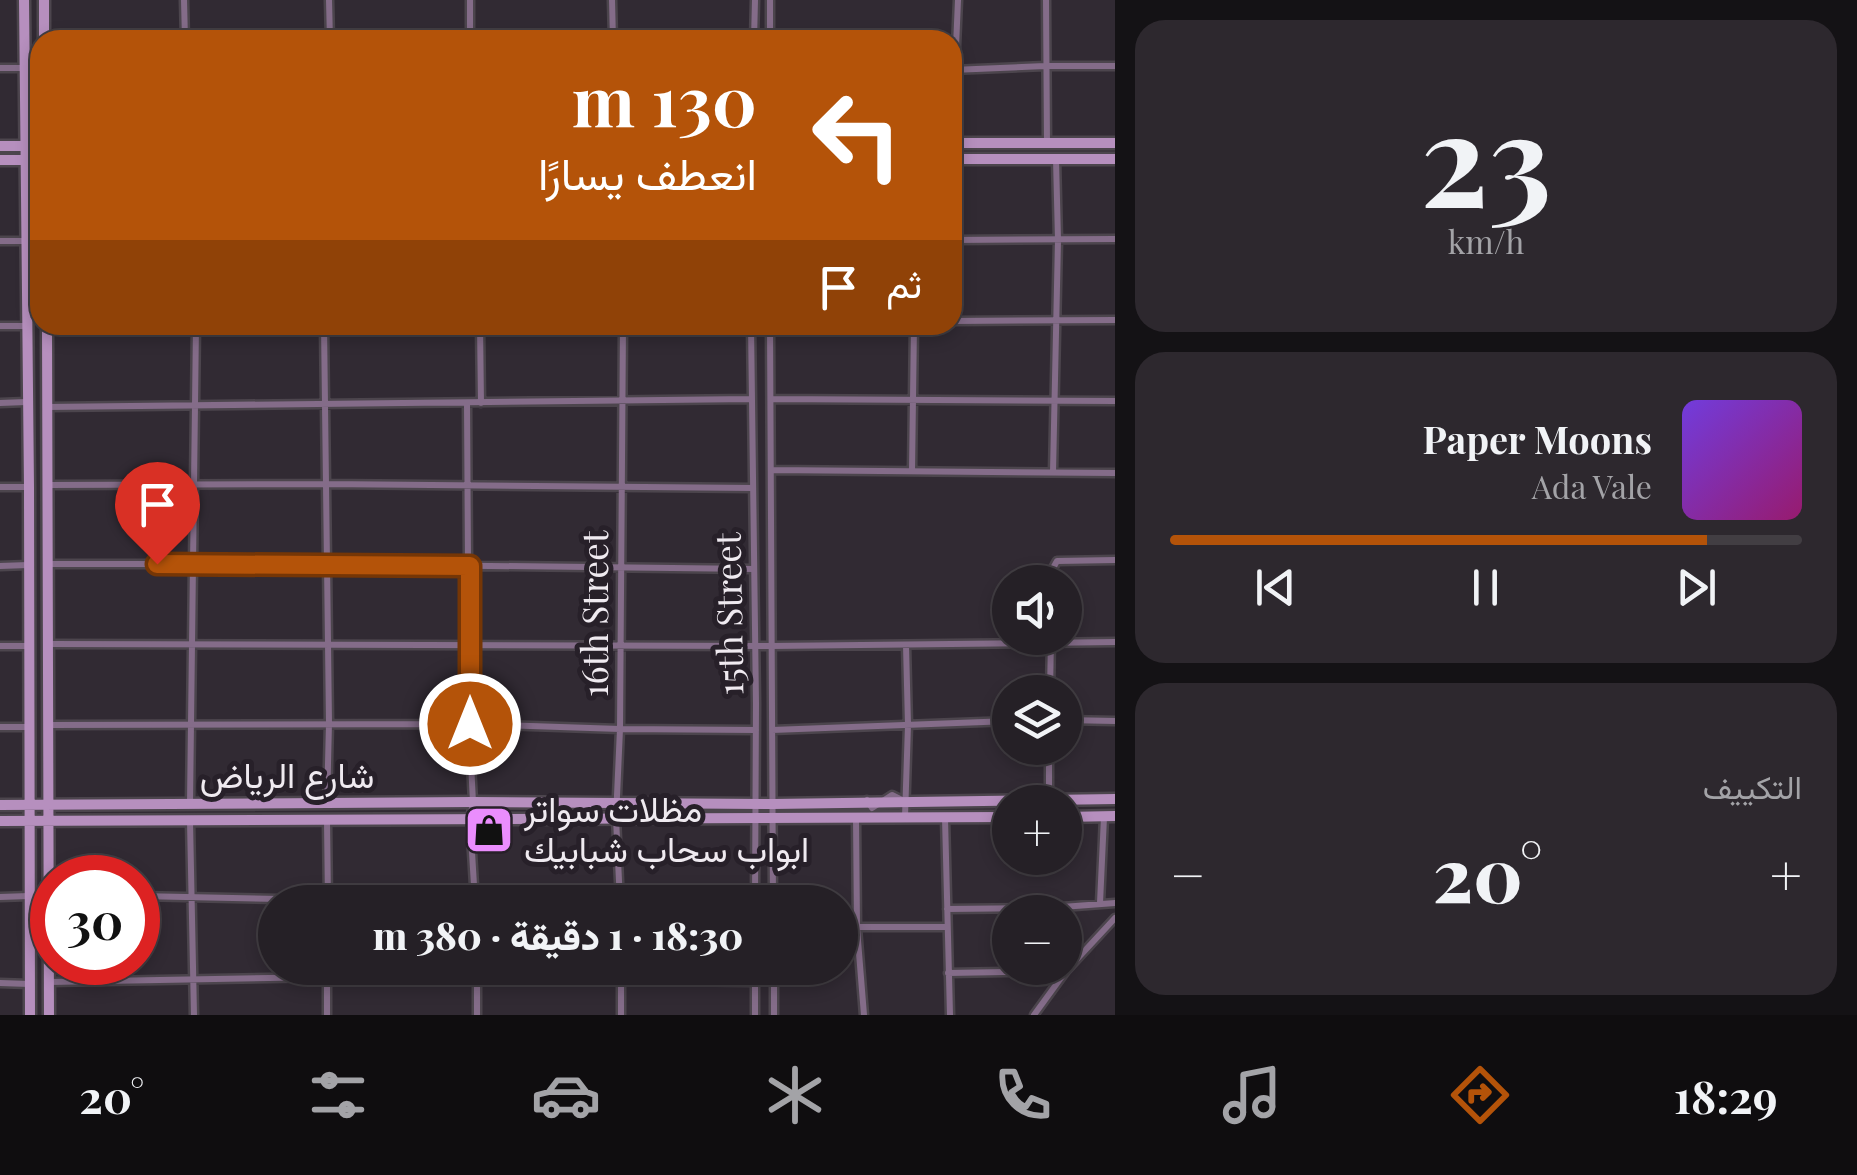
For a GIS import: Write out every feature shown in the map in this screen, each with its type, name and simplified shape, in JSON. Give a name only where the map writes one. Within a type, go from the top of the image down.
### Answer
[{"type":"main road","points":[[24,0],[30,984]]},
{"type":"main road","points":[[44,0],[44,30]]},
{"type":"main road","points":[[962,143],[1114,143]]},
{"type":"main road","points":[[0,146],[30,146]]},
{"type":"main road","points":[[962,159],[1114,159]]},
{"type":"main road","points":[[0,160],[30,160]]},
{"type":"main road","points":[[46,335],[49,855]]},
{"type":"main road","name":"شارع الرياض","points":[[1082,801],[1114,800]]},
{"type":"main road","name":"شارع الرياض","points":[[0,805],[992,802]]},
{"type":"main road","name":"شارع الرياض","points":[[0,821],[992,817]]},
{"type":"main road","points":[[1082,817],[1109,817]]},
{"type":"main road","points":[[30,985],[30,1015]]},
{"type":"main road","points":[[49,985],[50,1015]]},
{"type":"street","points":[[184,0],[185,30]]},
{"type":"street","points":[[329,0],[330,30]]},
{"type":"street","points":[[470,0],[470,30]]},
{"type":"street","points":[[612,0],[613,30]]},
{"type":"street","points":[[754,30],[755,0]]},
{"type":"street","points":[[770,0],[770,30]]},
{"type":"street","points":[[956,30],[958,0]]},
{"type":"street","points":[[1046,0],[1046,143]]},
{"type":"street","points":[[962,70],[1114,66]]},
{"type":"street","points":[[0,68],[24,68]]},
{"type":"street","points":[[1053,472],[1056,159]]},
{"type":"street","points":[[962,240],[1114,239]]},
{"type":"street","points":[[0,241],[25,241]]},
{"type":"street","points":[[962,321],[1114,320]]},
{"type":"street","points":[[0,326],[26,326]]},
{"type":"street","points":[[190,804],[196,335]]},
{"type":"street","points":[[324,335],[327,804]]},
{"type":"street","points":[[480,335],[480,403]]},
{"type":"street","name":"16th Street","points":[[620,885],[616,818],[623,335]]},
{"type":"street","name":"15th Street","points":[[751,335],[755,885]]},
{"type":"street","name":"15th Street","points":[[770,335],[774,885]]},
{"type":"street","points":[[912,471],[914,335]]},
{"type":"street","points":[[48,406],[752,399]]},
{"type":"street","points":[[770,399],[1114,402]]},
{"type":"street","points":[[0,403],[26,402]]},
{"type":"street","points":[[467,403],[473,802],[470,818],[474,885]]},
{"type":"street","points":[[771,470],[1114,473]]},
{"type":"street","points":[[48,485],[753,488]]},
{"type":"street","points":[[0,487],[28,487]]},
{"type":"street","points":[[1055,565],[1058,560],[1114,560]]},
{"type":"street","points":[[48,564],[754,569]]},
{"type":"street","points":[[0,566],[28,565]]},
{"type":"street","points":[[1082,641],[1114,642]]},
{"type":"street","points":[[49,644],[772,646],[992,642]]},
{"type":"street","points":[[904,817],[906,645]]},
{"type":"street","points":[[0,646],[28,646]]},
{"type":"street","points":[[1082,720],[1114,720]]},
{"type":"street","points":[[48,725],[329,723],[756,730]]},
{"type":"street","points":[[772,730],[992,723]]},
{"type":"street","points":[[0,726],[28,726]]},
{"type":"street","points":[[856,817],[857,885]]},
{"type":"street","points":[[945,817],[950,1015]]},
{"type":"street","points":[[1100,903],[1109,817]]},
{"type":"street","points":[[190,819],[194,1015]]},
{"type":"street","points":[[327,819],[328,885]]},
{"type":"street","points":[[0,897],[29,896]]},
{"type":"street","points":[[160,896],[258,899]]},
{"type":"street","points":[[946,909],[1114,903]]},
{"type":"street","points":[[1082,953],[1114,918]]},
{"type":"street","points":[[858,928],[947,927]]},
{"type":"street","points":[[858,940],[864,1015]]},
{"type":"street","points":[[948,973],[992,972]]},
{"type":"street","points":[[160,979],[258,975]]},
{"type":"street","points":[[0,983],[30,984]]},
{"type":"street","points":[[327,985],[327,1015]]},
{"type":"street","points":[[477,985],[478,1015]]},
{"type":"street","points":[[621,985],[621,1015]]},
{"type":"street","points":[[755,985],[755,1015]]},
{"type":"street","points":[[774,985],[774,1015]]},
{"type":"street","points":[[1034,1015],[1055,985]]},
{"type":"place","name":"مظلات سواتر ابواب سحاب شبابيك","points":[[489,830]]},
{"type":"route","points":[[157,564],[470,566],[470,724]]}]
